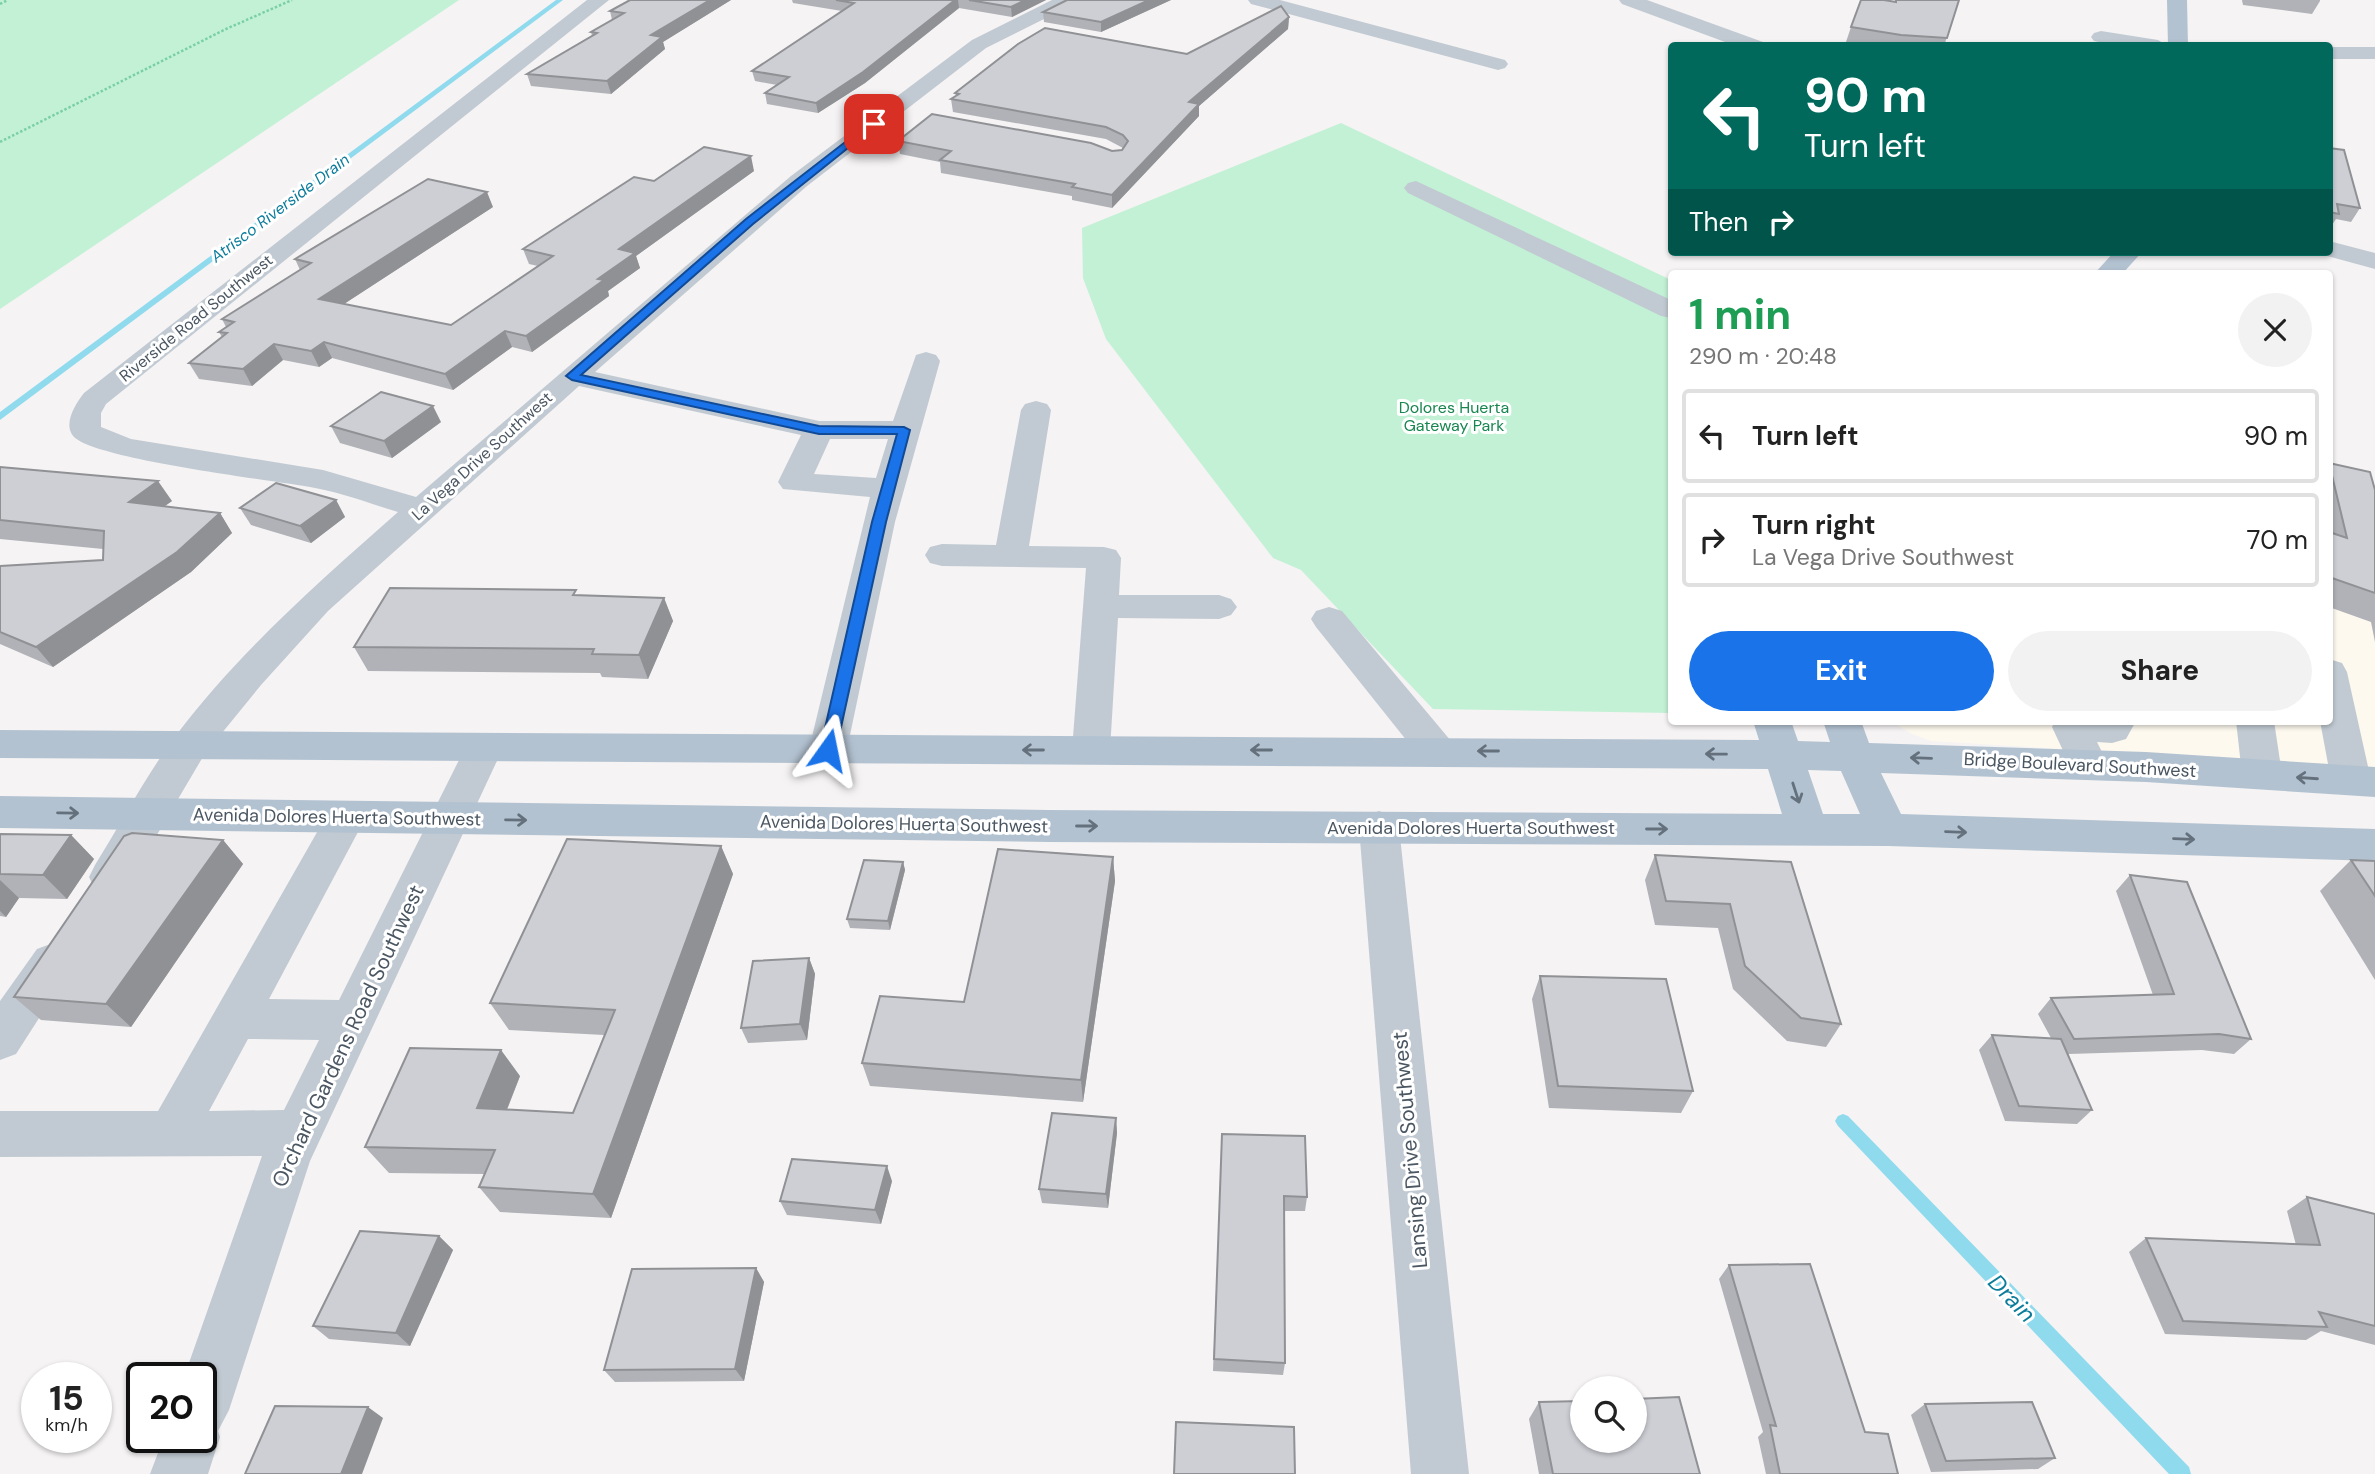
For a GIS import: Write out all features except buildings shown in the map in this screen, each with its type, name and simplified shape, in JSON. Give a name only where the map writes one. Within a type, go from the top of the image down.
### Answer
[{"type":"main road","points":[[2177,0],[2178,42]]},
{"type":"main road","points":[[2112,270],[2125,256]]},
{"type":"main road","points":[[0,744],[1437,751],[1778,738],[1808,830],[1888,830],[2375,845]]},
{"type":"main road","name":"Bridge Boulevard Southwest","points":[[1778,738],[1848,738],[2088,764],[2363,781]]},
{"type":"main road","points":[[1848,738],[1888,830]]},
{"type":"main road","name":"Avenida Dolores Huerta Southwest","points":[[0,812],[449,819],[1808,830]]},
{"type":"street","name":"Riverside Road Southwest","points":[[423,509],[323,480],[124,447],[86,432],[86,413],[94,399],[105,390],[599,0]]},
{"type":"street","name":"La Vega Drive Southwest","points":[[8,1017],[82,919],[190,745],[248,676],[316,603],[749,222],[906,113],[979,44],[1067,0]]},
{"type":"street","points":[[1258,0],[1498,64]]},
{"type":"street","points":[[1629,0],[1745,42]]},
{"type":"street","points":[[2101,37],[2133,42]]},
{"type":"street","points":[[2333,53],[2375,53]]},
{"type":"street","points":[[1416,188],[1668,309]]},
{"type":"street","points":[[2333,249],[2375,261]]},
{"type":"street","points":[[828,750],[889,489],[926,361]]},
{"type":"street","points":[[572,376],[819,430],[904,430]]},
{"type":"street","points":[[1011,556],[1036,410]]},
{"type":"street","points":[[819,430],[794,482],[889,489]]},
{"type":"street","points":[[942,555],[1104,558],[1091,750]]},
{"type":"street","points":[[1099,606],[1219,607]]},
{"type":"street","points":[[1329,619],[1437,751]]},
{"type":"street","points":[[2333,685],[2363,781]]},
{"type":"street","points":[[2068,725],[2088,764]]},
{"type":"street","points":[[2077,725],[2112,729],[2115,725]]},
{"type":"street","points":[[2256,725],[2262,774]]},
{"type":"street","name":"Orchard Gardens Road Southwest","points":[[217,1363],[286,1158],[484,748]]},
{"type":"street","points":[[171,1134],[346,817]]},
{"type":"street","name":"Lansing Drive Southwest","points":[[1379,827],[1440,1474]]},
{"type":"street","points":[[235,1020],[352,1020]]},
{"type":"street","points":[[0,1134],[298,1133]]},
{"type":"street","points":[[179,1474],[186,1453]]},
{"type":"path","points":[[0,4],[8,0]]},
{"type":"path","points":[[0,142],[226,29],[292,0]]},
{"type":"shaded area","points":[[2333,516],[2375,532],[2375,768],[1931,741],[1897,725],[2333,725]]},
{"type":"green space","points":[[0,0],[459,0],[0,309]]},
{"type":"green space","name":"Dolores Huerta Gateway Park","points":[[1341,123],[1668,279],[1668,713],[1433,709],[1301,570],[1273,558],[1106,339],[1083,278],[1082,228]]},
{"type":"waterway","name":"Atrisco Riverside Drain","points":[[0,417],[560,0]]},
{"type":"waterway","name":"Drain","points":[[1843,1121],[2182,1474]]},
{"type":"route","points":[[828,750],[879,522],[904,430],[819,430],[572,376],[749,222],[874,124]]}]
